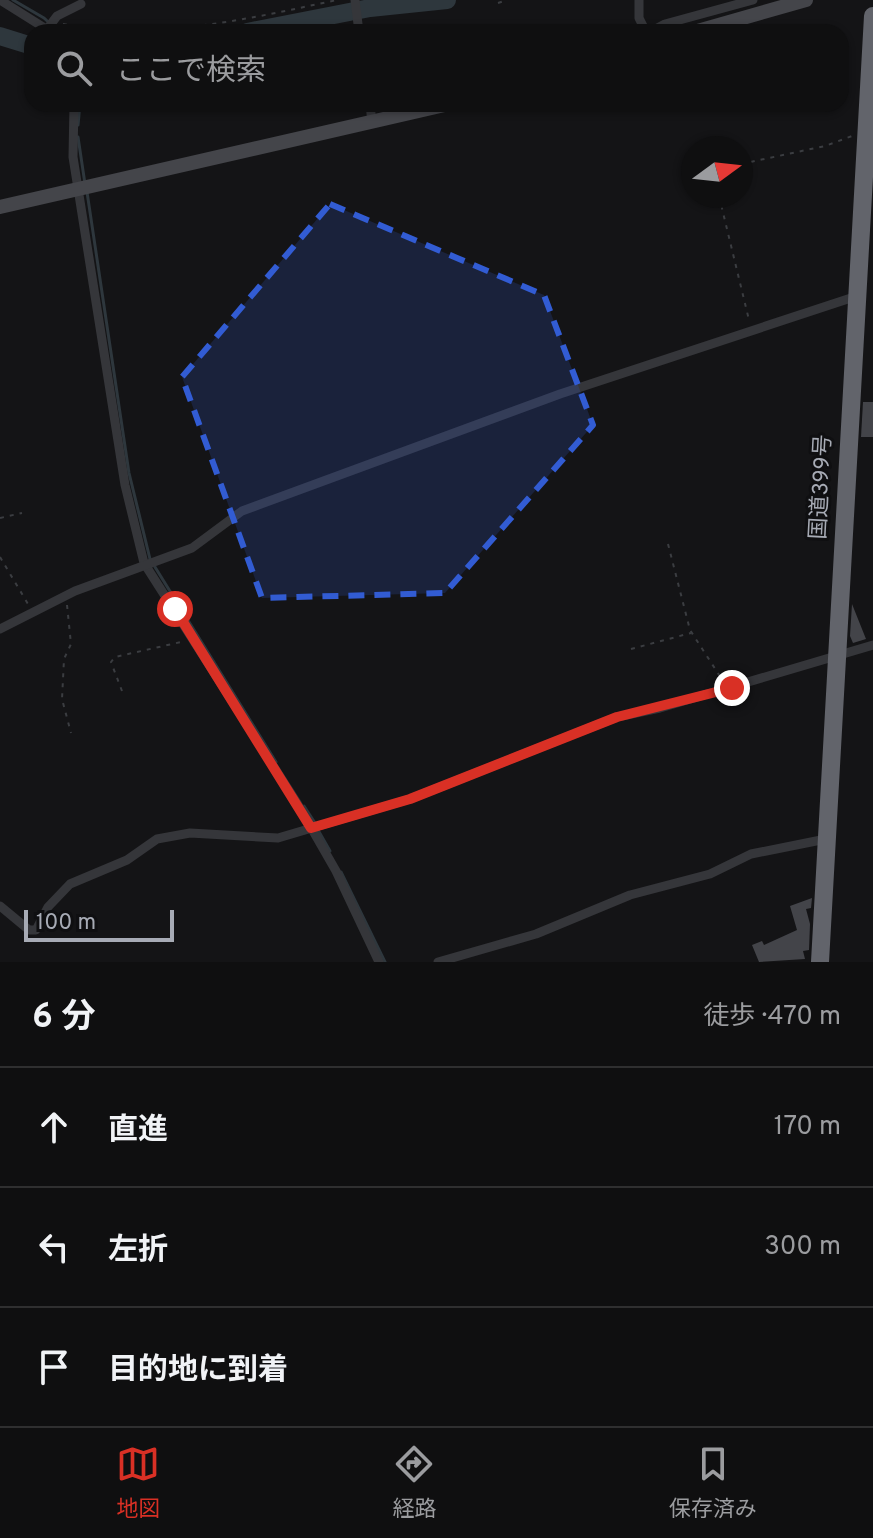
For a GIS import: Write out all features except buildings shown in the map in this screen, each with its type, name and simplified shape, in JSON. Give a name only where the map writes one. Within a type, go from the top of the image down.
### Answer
[{"type":"highway","name":"国道399号","points":[[820,962],[873,16]]},
{"type":"street","points":[[0,0],[49,24]]},
{"type":"street","points":[[639,0],[639,18],[643,24]]},
{"type":"street","points":[[665,24],[753,0]]},
{"type":"street","points":[[722,24],[806,0]]},
{"type":"street","points":[[356,2],[358,24]]},
{"type":"street","points":[[52,24],[81,4]]},
{"type":"street","points":[[73,112],[71,136],[125,485],[150,564],[315,827],[379,962]]},
{"type":"street","points":[[371,112],[372,123]]},
{"type":"street","points":[[0,207],[417,112]]},
{"type":"street","points":[[0,629],[67,596],[192,548],[242,511],[752,329],[857,296]]},
{"type":"street","points":[[0,906],[29,930],[36,930],[48,907],[70,884],[127,860],[157,839],[190,833],[278,838],[410,799],[617,717],[726,690],[873,645]]},
{"type":"street","points":[[438,962],[536,934],[619,898],[710,874],[751,854],[826,839]]},
{"type":"path","points":[[216,24],[337,0]]},
{"type":"path","points":[[498,3],[507,0]]},
{"type":"path","points":[[753,161],[841,141],[867,127]]},
{"type":"path","points":[[722,208],[752,329]]},
{"type":"path","points":[[0,518],[22,513]]},
{"type":"path","points":[[668,544],[691,633],[714,663],[726,690]]},
{"type":"path","points":[[0,557],[24,594],[32,614]]},
{"type":"path","points":[[67,596],[66,620],[71,644],[64,659],[62,699],[71,733]]},
{"type":"path","points":[[122,691],[111,662],[115,657],[185,641],[191,633]]},
{"type":"path","points":[[631,649],[691,633]]},
{"type":"highlighted area","points":[[330,204],[544,295],[593,425],[445,593],[262,598],[182,377]]},
{"type":"waterway","points":[[13,0],[50,24]]},
{"type":"waterway","points":[[288,24],[370,8],[447,0]]},
{"type":"waterway","points":[[0,36],[24,44]]},
{"type":"waterway","points":[[78,125],[79,112]]},
{"type":"waterway","points":[[78,137],[85,184]]},
{"type":"waterway","points":[[87,192],[129,473],[150,559],[276,762]]},
{"type":"waterway","points":[[304,806],[315,823]]},
{"type":"waterway","points":[[318,830],[330,851]]},
{"type":"waterway","points":[[341,872],[385,962]]},
{"type":"route","points":[[175,609],[311,828],[410,799],[563,741],[617,717],[732,688]]}]
